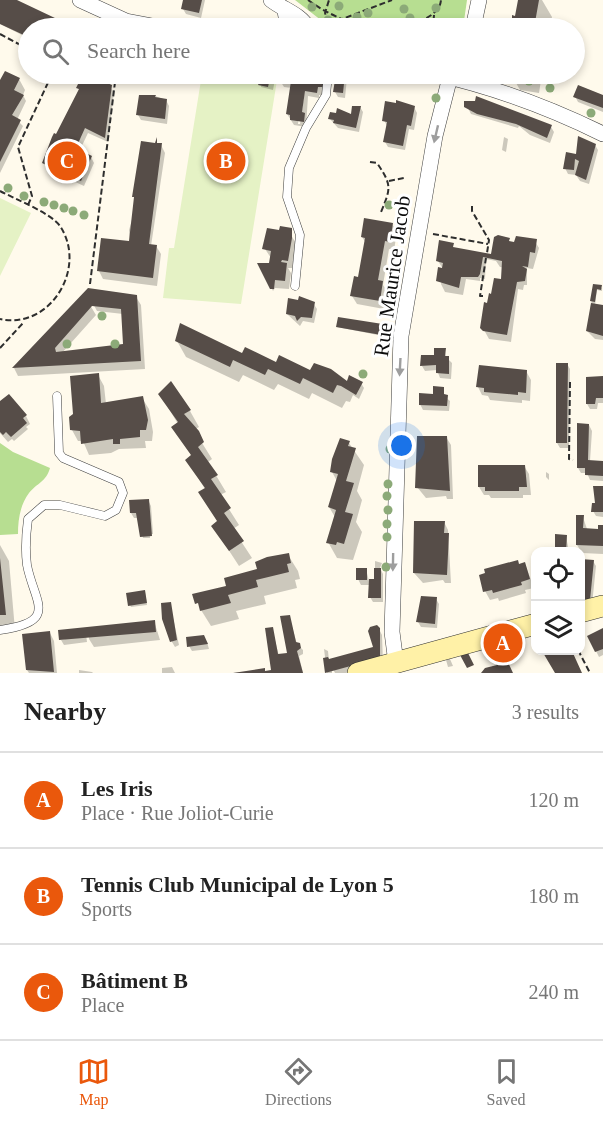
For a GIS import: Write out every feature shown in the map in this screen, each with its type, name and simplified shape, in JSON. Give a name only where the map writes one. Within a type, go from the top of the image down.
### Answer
[{"type":"main road","points":[[585,611],[603,606]]},
{"type":"main road","points":[[358,673],[531,625]]},
{"type":"street","points":[[80,0],[119,18]]},
{"type":"street","points":[[271,0],[285,11],[300,18]]},
{"type":"street","points":[[475,18],[479,0]]},
{"type":"street","points":[[285,11],[286,18]]},
{"type":"street","name":"Rue Maurice Jacob","points":[[396,663],[392,632],[400,336],[435,136],[451,84]]},
{"type":"street","points":[[476,84],[574,120],[603,134]]},
{"type":"lane","points":[[295,286],[300,235],[287,197],[289,168],[301,139],[326,95],[327,84]]},
{"type":"lane","points":[[0,630],[24,626],[35,617],[39,606],[38,595],[27,566],[28,519],[44,506],[60,505],[105,516],[116,510],[123,493],[119,482],[63,458],[59,453],[57,396]]},
{"type":"path","points":[[308,0],[342,18],[392,0]]},
{"type":"path","points":[[328,18],[326,11],[329,0]]},
{"type":"path","points":[[426,18],[434,15],[441,6],[441,0]]},
{"type":"path","points":[[0,34],[18,44]]},
{"type":"path","points":[[28,205],[32,196],[18,147],[47,84]]},
{"type":"path","points":[[90,284],[115,84]]},
{"type":"path","points":[[370,162],[376,163],[389,182],[390,191],[381,212]]},
{"type":"path","points":[[389,182],[404,178]]},
{"type":"path","points":[[0,191],[59,224],[70,247],[70,269],[61,291],[46,309],[26,320],[0,348]]},
{"type":"path","points":[[472,206],[472,211],[488,244],[487,253]]},
{"type":"path","points":[[427,234],[488,244]]},
{"type":"path","points":[[483,296],[480,296],[486,258]]},
{"type":"path","points":[[0,319],[26,320]]},
{"type":"path","points":[[570,382],[569,459],[573,460]]},
{"type":"path","points":[[580,655],[590,673]]},
{"type":"green space","points":[[295,0],[467,0],[464,18],[318,18]]},
{"type":"green space","points":[[200,84],[276,84],[241,304],[163,298],[169,248],[174,248]]},
{"type":"green space","points":[[0,198],[31,213],[0,276]]},
{"type":"green space","points":[[0,443],[13,452],[50,468],[44,479],[23,502],[18,534],[0,535]]},
{"type":"building","points":[[0,0],[17,0],[55,18],[18,18],[18,32],[0,24]]},
{"type":"building","points":[[183,0],[202,0],[199,13],[181,9]]},
{"type":"building","points":[[518,0],[539,0],[536,18],[512,18],[512,15],[515,16]]},
{"type":"building","points":[[5,71],[18,77],[14,90],[24,95],[12,115],[21,120],[0,162],[0,80]]},
{"type":"building","points":[[78,84],[112,85],[105,138],[85,128],[76,148],[92,156],[81,181],[42,163],[54,133],[56,134],[79,89],[76,88]]},
{"type":"building","points":[[291,84],[323,84],[323,87],[318,87],[317,93],[305,91],[302,112],[305,113],[304,122],[290,120],[290,115],[286,114]]},
{"type":"building","points":[[334,84],[344,84],[343,93],[333,92]]},
{"type":"building","points":[[578,85],[603,95],[603,108],[573,97]]},
{"type":"building","points":[[139,95],[156,95],[155,97],[167,99],[165,119],[136,115]]},
{"type":"building","points":[[476,96],[552,125],[547,138],[516,124],[477,114],[464,107],[464,101],[475,101]]},
{"type":"building","points":[[396,100],[415,106],[411,126],[407,125],[403,146],[383,142],[387,122],[382,121],[385,101],[396,103]]},
{"type":"building","points":[[352,106],[361,106],[356,128],[333,123],[334,120],[328,119],[330,112],[336,113],[337,108],[351,114]]},
{"type":"building","points":[[578,136],[596,144],[586,180],[575,175],[579,161],[575,159],[574,170],[563,169],[566,152],[576,154]]},
{"type":"building","points":[[157,137],[157,143],[162,143],[149,244],[157,245],[153,278],[97,271],[101,238],[129,241],[134,197],[132,197],[141,141],[155,143]]},
{"type":"building","points":[[364,218],[393,223],[390,242],[385,241],[378,280],[383,281],[380,301],[350,296],[354,276],[358,277],[365,238],[361,237]]},
{"type":"building","points":[[280,226],[292,228],[292,238],[288,261],[282,260],[281,262],[287,263],[285,281],[275,280],[274,289],[270,289],[257,263],[269,263],[271,251],[262,249],[267,228],[279,230]]},
{"type":"building","points":[[498,235],[510,238],[509,241],[514,242],[516,236],[537,239],[535,253],[530,252],[528,267],[522,266],[527,269],[525,281],[517,282],[507,335],[483,331],[480,328],[484,302],[487,303],[489,293],[491,294],[494,278],[501,279],[502,261],[483,257],[478,277],[461,277],[459,288],[436,281],[438,267],[442,268],[443,263],[436,261],[439,240],[454,243],[453,247],[491,254],[494,237]]},
{"type":"building","points":[[593,284],[602,285],[601,290],[597,289],[595,302],[590,301]]},
{"type":"building","points":[[88,288],[137,295],[141,361],[12,368]],"holes":[[[92,306],[121,309],[123,344],[56,352],[55,348]]]},
{"type":"building","points":[[299,296],[315,302],[312,318],[301,317],[297,321],[295,316],[286,314],[288,298],[298,300]]},
{"type":"building","points":[[591,303],[603,305],[603,336],[586,331]]},
{"type":"building","points":[[338,317],[389,325],[387,336],[336,327]]},
{"type":"building","points":[[180,323],[242,353],[245,347],[276,362],[279,355],[310,370],[314,363],[331,369],[347,381],[349,375],[363,382],[356,395],[337,385],[333,393],[303,378],[300,384],[268,369],[265,375],[233,360],[230,367],[175,341]]},
{"type":"building","points":[[434,348],[446,348],[445,356],[449,356],[449,374],[436,373],[436,365],[420,366],[421,355],[434,355]]},
{"type":"building","points":[[556,363],[568,363],[567,443],[556,443]]},
{"type":"building","points":[[479,365],[527,370],[526,393],[518,392],[518,395],[484,392],[484,388],[476,387]]},
{"type":"building","points":[[99,373],[101,403],[143,396],[148,420],[146,430],[140,430],[140,437],[120,439],[120,444],[113,444],[113,439],[81,444],[80,431],[70,430],[69,417],[73,414],[70,376]]},
{"type":"building","points":[[603,376],[603,398],[596,398],[595,404],[586,404],[586,377]]},
{"type":"building","points":[[171,381],[191,410],[184,414],[199,431],[204,442],[198,447],[218,475],[211,479],[231,508],[224,513],[244,541],[229,551],[211,526],[217,521],[198,492],[205,488],[185,460],[191,455],[171,427],[178,422],[158,394]]},
{"type":"building","points":[[433,386],[444,387],[444,394],[448,395],[447,406],[419,405],[419,393],[433,394]]},
{"type":"building","points":[[9,394],[27,415],[23,418],[27,423],[11,437],[6,432],[3,435],[0,432],[0,401]]},
{"type":"building","points":[[577,423],[589,424],[588,460],[603,461],[603,476],[585,475],[585,468],[577,468]]},
{"type":"building","points":[[417,436],[447,436],[450,491],[415,488]]},
{"type":"building","points":[[340,438],[350,441],[348,446],[356,448],[346,481],[354,483],[345,512],[353,514],[344,544],[337,542],[336,545],[326,543],[336,510],[328,507],[338,474],[330,472],[332,459]]},
{"type":"building","points":[[478,465],[525,465],[527,487],[519,487],[519,491],[485,491],[485,487],[478,487]]},
{"type":"building","points":[[593,486],[603,486],[603,512],[591,512],[592,503],[595,503]]},
{"type":"building","points":[[149,499],[152,536],[140,537],[136,513],[130,513],[129,500]]},
{"type":"building","points":[[576,515],[584,515],[583,528],[598,529],[598,525],[603,525],[603,546],[576,545]]},
{"type":"building","points":[[414,521],[445,521],[444,533],[449,533],[447,575],[413,573]]},
{"type":"building","points":[[555,534],[567,535],[566,547],[555,547]]},
{"type":"building","points":[[289,553],[291,563],[287,564],[289,572],[256,580],[258,587],[228,595],[231,603],[200,611],[198,603],[195,604],[192,594],[226,586],[224,578],[257,569],[255,562],[267,557]]},
{"type":"building","points":[[0,558],[6,615],[0,615]]},
{"type":"building","points":[[585,559],[594,560],[590,600],[585,602]]},
{"type":"building","points":[[518,560],[519,564],[525,562],[530,579],[521,582],[522,585],[493,593],[492,590],[483,592],[479,575],[485,573],[484,569]]},
{"type":"building","points":[[356,568],[367,568],[367,580],[356,580]]},
{"type":"building","points":[[374,568],[381,568],[381,598],[368,598],[369,579],[374,579]]},
{"type":"building","points":[[145,590],[147,603],[128,606],[126,593]]},
{"type":"building","points":[[421,596],[437,597],[435,624],[416,622]]},
{"type":"building","points":[[171,602],[177,640],[170,642],[162,619],[161,603]]},
{"type":"building","points":[[290,615],[296,642],[300,643],[301,648],[297,651],[303,673],[233,673],[265,668],[265,671],[271,670],[265,628],[273,627],[278,654],[287,653],[280,616]]},
{"type":"building","points":[[155,620],[156,632],[59,640],[58,630]]},
{"type":"building","points":[[377,625],[380,628],[380,658],[325,673],[323,658],[328,657],[329,659],[373,647],[368,631],[370,627]]},
{"type":"building","points":[[603,628],[603,649],[595,652],[587,636]]},
{"type":"building","points":[[50,631],[54,672],[26,670],[22,634]]},
{"type":"building","points":[[204,635],[208,644],[187,647],[186,637]]},
{"type":"building","points":[[468,653],[474,665],[467,668],[460,655]]},
{"type":"building","points":[[544,655],[574,655],[582,673],[555,673]]},
{"type":"building","points":[[506,658],[513,673],[481,673],[485,668],[497,665],[496,663]]},
{"type":"place","name":"Bâtiment B","points":[[67,161]]},
{"type":"place","name":"Tennis Club Municipal de Lyon 5","points":[[226,161]]},
{"type":"place","name":"Les Iris","points":[[503,643]]}]
